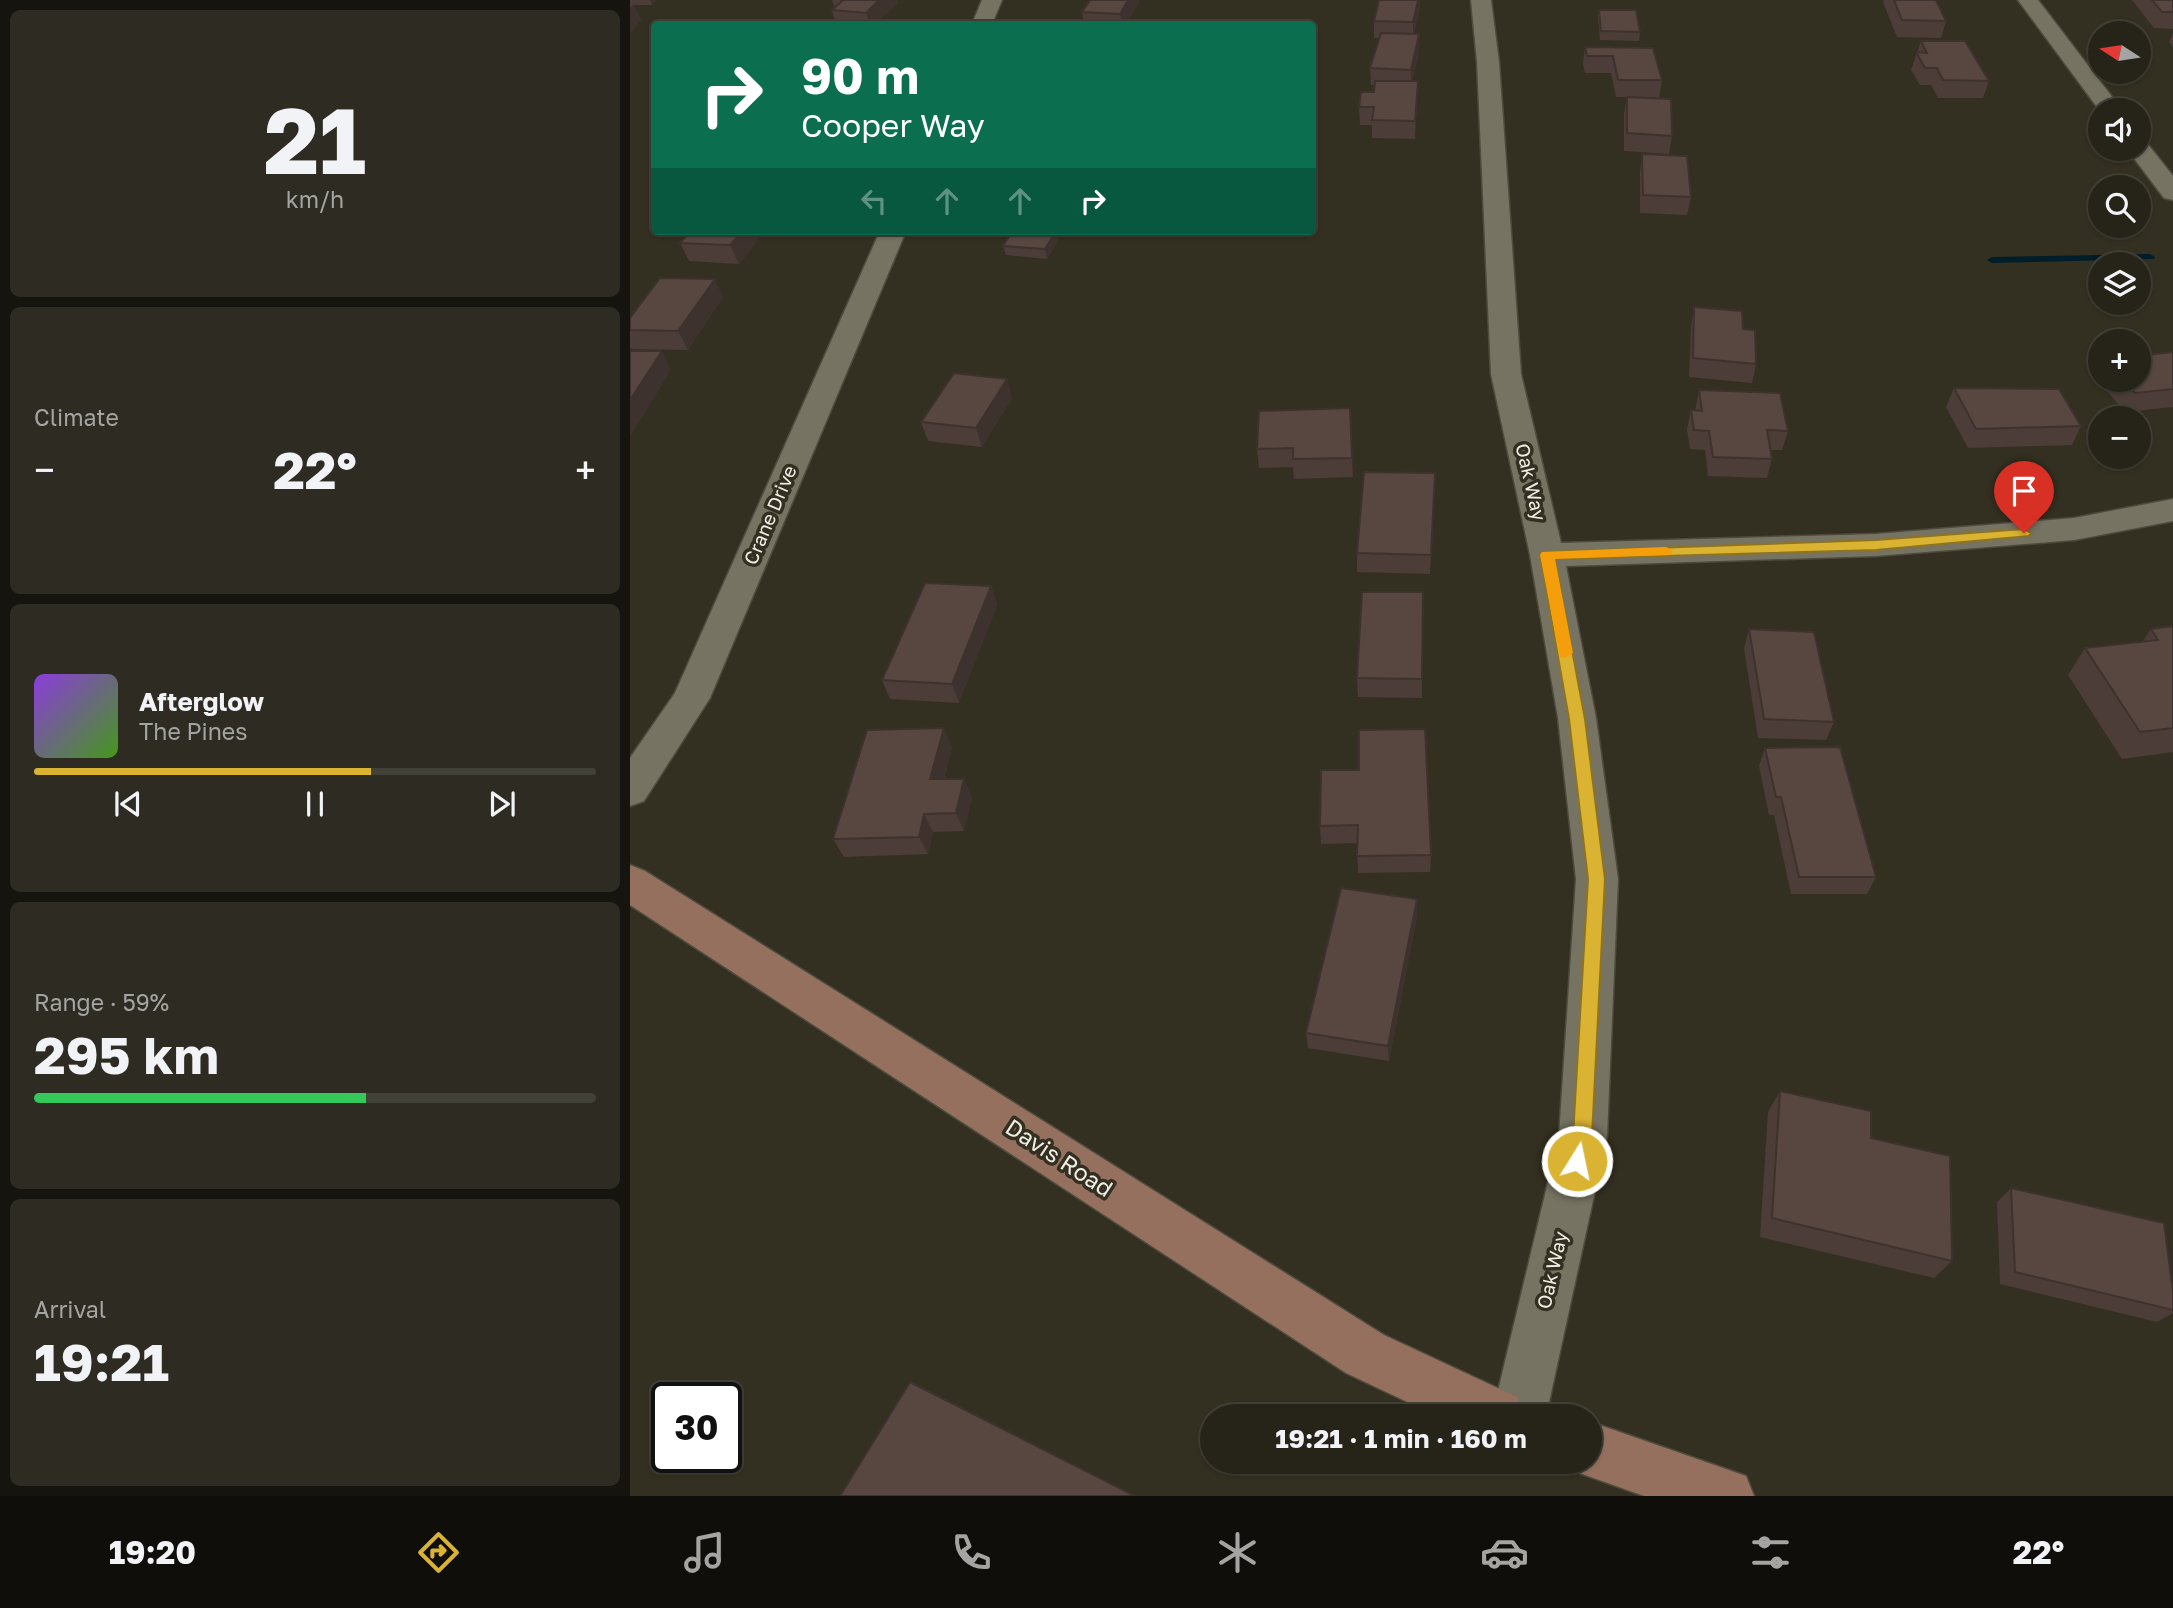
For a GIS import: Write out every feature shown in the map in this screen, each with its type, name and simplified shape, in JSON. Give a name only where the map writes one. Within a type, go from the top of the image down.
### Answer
[{"type":"street","points":[[983,21],[992,0]]},
{"type":"street","name":"Oak Way","points":[[1481,0],[1488,62],[1506,374],[1547,555],[1577,719],[1597,879],[1583,1136],[1522,1404]]},
{"type":"street","points":[[2028,0],[2102,98]]},
{"type":"street","points":[[2149,161],[2173,193]]},
{"type":"street","name":"Crane Drive","points":[[630,790],[691,698],[891,235]]},
{"type":"street","points":[[1547,555],[1876,545],[2074,529],[2173,510]]},
{"type":"street","name":"Davis Road","points":[[630,883],[1365,1354],[1472,1404]]},
{"type":"street","points":[[1602,1454],[1726,1496]]},
{"type":"building","points":[[843,0],[879,0],[866,13],[832,10]]},
{"type":"building","points":[[1090,0],[1128,0],[1120,14],[1082,12]]},
{"type":"building","points":[[1379,0],[1418,0],[1413,22],[1374,21]]},
{"type":"building","points":[[1894,0],[1936,0],[1946,21],[1902,20]]},
{"type":"building","points":[[2152,0],[2173,0],[2173,12],[2162,12]]},
{"type":"building","points":[[1599,10],[1636,10],[1640,32],[1601,31]]},
{"type":"building","points":[[1381,33],[1419,34],[1411,70],[1370,68]]},
{"type":"building","points":[[1921,41],[1965,41],[1989,81],[1943,80],[1937,68],[1925,68],[1916,52],[1927,53]]},
{"type":"building","points":[[1585,47],[1653,48],[1662,80],[1618,80],[1613,56],[1587,56]]},
{"type":"building","points":[[1375,81],[1418,81],[1415,121],[1372,120],[1374,107],[1359,107],[1361,92],[1374,92]]},
{"type":"building","points":[[1627,97],[1671,99],[1672,136],[1627,133]]},
{"type":"building","points":[[1642,154],[1687,156],[1691,197],[1643,195]]},
{"type":"building","points":[[687,235],[739,235],[730,245],[680,243]]},
{"type":"building","points":[[1010,235],[1054,235],[1045,249],[1003,246]]},
{"type":"building","points":[[660,278],[715,279],[678,331],[630,330],[630,318]]},
{"type":"building","points":[[1694,307],[1742,311],[1743,329],[1755,330],[1756,364],[1693,358]]},
{"type":"building","points":[[630,351],[662,351],[630,400]]},
{"type":"building","points":[[2173,352],[2173,389],[2151,391],[2151,355]]},
{"type":"building","points":[[954,373],[1007,379],[976,428],[921,422]]},
{"type":"building","points":[[1954,388],[2059,389],[2081,426],[1976,429]]},
{"type":"building","points":[[1699,390],[1780,393],[1788,431],[1767,430],[1772,459],[1713,457],[1709,431],[1694,430],[1691,410],[1702,411]]},
{"type":"building","points":[[1350,408],[1352,458],[1293,459],[1293,448],[1257,449],[1259,411]]},
{"type":"building","points":[[1364,472],[1435,473],[1431,555],[1357,553]]},
{"type":"building","points":[[925,583],[991,586],[952,684],[882,680]]},
{"type":"building","points":[[1362,592],[1423,592],[1422,679],[1357,678]]},
{"type":"building","points":[[2173,626],[2173,728],[2140,732],[2085,648],[2158,640],[2151,629]]},
{"type":"building","points":[[1749,629],[1814,632],[1834,722],[1764,719]]},
{"type":"building","points":[[944,728],[930,779],[964,779],[956,813],[924,814],[919,837],[833,839],[867,730]]},
{"type":"building","points":[[1425,729],[1431,855],[1357,856],[1358,825],[1320,826],[1321,770],[1359,770],[1359,730]]},
{"type":"building","points":[[1840,747],[1876,877],[1799,877],[1781,797],[1776,797],[1765,748]]},
{"type":"building","points":[[1341,888],[1417,899],[1388,1046],[1306,1033]]},
{"type":"building","points":[[1780,1091],[1871,1111],[1871,1138],[1950,1156],[1952,1261],[1772,1218]]},
{"type":"building","points":[[2011,1188],[2164,1223],[2173,1310],[2015,1272]]},
{"type":"building","points":[[910,1382],[1135,1496],[840,1496]]},
{"type":"waterway","points":[[1992,260],[2088,258]]},
{"type":"slow traffic","points":[[1565,653],[1547,555],[1666,551]]},
{"type":"route","points":[[1577,1161],[1583,1136],[1597,879],[1577,719],[1547,555],[1876,545],[2024,533]]}]
